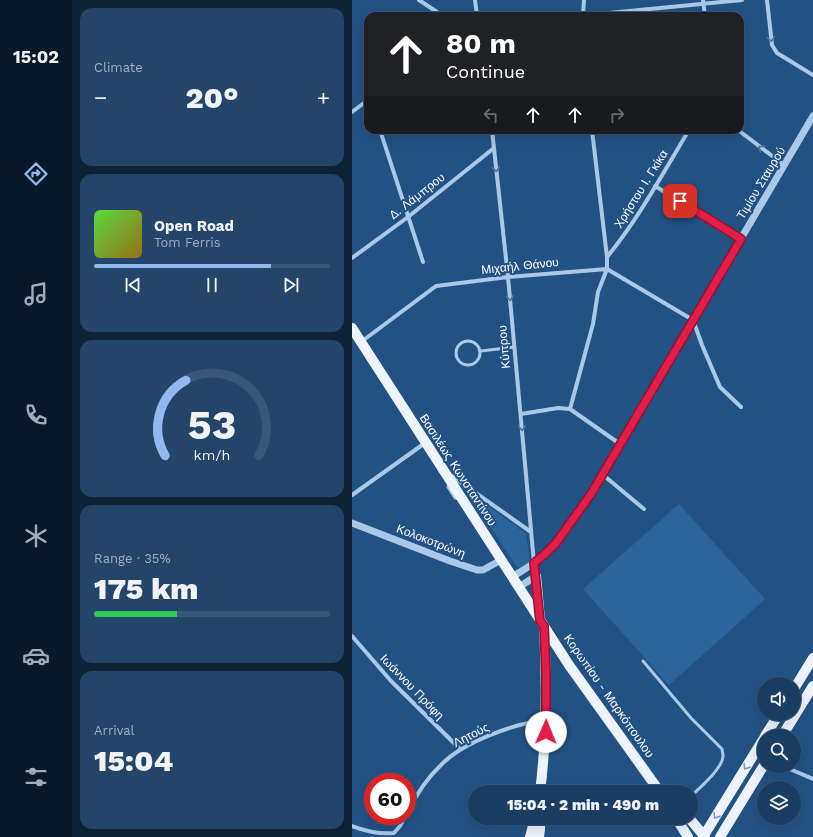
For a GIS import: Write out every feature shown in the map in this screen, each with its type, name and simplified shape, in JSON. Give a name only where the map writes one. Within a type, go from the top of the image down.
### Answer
[{"type":"main road","name":"Βασιλέως Κωνσταντίνου","points":[[352,328],[542,624]]},
{"type":"main road","points":[[536,576],[546,673],[546,720],[541,785]]},
{"type":"main road","name":"Κορωπίου - Μαρκόπουλου","points":[[542,624],[569,665],[656,785]]},
{"type":"main road","points":[[801,678],[813,658]]},
{"type":"main road","points":[[786,729],[813,686]]},
{"type":"main road","points":[[695,825],[704,836],[757,749]]},
{"type":"main road","points":[[720,837],[759,773]]},
{"type":"main road","name":"Κορωπίου - Μαρκόπουλου","points":[[654,782],[657,785]]},
{"type":"main road","points":[[539,837],[540,825]]},
{"type":"main road","points":[[680,825],[688,837]]},
{"type":"street","points":[[419,0],[437,12]]},
{"type":"street","points":[[475,0],[476,12]]},
{"type":"street","points":[[583,12],[584,0]]},
{"type":"street","points":[[617,12],[703,2],[742,0]]},
{"type":"street","points":[[767,0],[772,45],[777,53],[813,75]]},
{"type":"street","points":[[703,2],[704,12]]},
{"type":"street","points":[[352,112],[364,103]]},
{"type":"street","name":"Τιμίου Σταυρού","points":[[512,577],[534,563],[556,543],[591,494],[813,116]]},
{"type":"street","points":[[381,134],[423,262]]},
{"type":"street","name":"Κύπρου","points":[[492,134],[508,277],[534,563]]},
{"type":"street","points":[[570,409],[593,324],[598,292],[607,269],[607,257],[592,134]]},
{"type":"street","name":"Χρήστου Ι. Γκίκα","points":[[607,257],[617,245],[687,134]]},
{"type":"street","points":[[743,134],[784,165]]},
{"type":"street","name":"Δ. Λάμπρου","points":[[352,258],[494,148]]},
{"type":"street","points":[[655,186],[741,239]]},
{"type":"street","points":[[607,269],[693,320],[720,387],[741,407]]},
{"type":"street","name":"Μιχαήλ Θάνου","points":[[361,342],[436,286],[508,277],[607,269]]},
{"type":"street","points":[[520,414],[558,408],[570,409],[620,444]]},
{"type":"street","points":[[352,495],[426,443]]},
{"type":"street","points":[[443,470],[532,532]]},
{"type":"street","points":[[602,474],[644,509]]},
{"type":"street","name":"Κολοκοτρώνη","points":[[352,523],[477,570],[483,570],[501,560]]},
{"type":"street","points":[[518,587],[536,576],[534,563]]},
{"type":"street","name":"Ιωάννου Πρόφη","points":[[352,636],[391,681],[460,749]]},
{"type":"street","name":"Λητούς","points":[[416,798],[425,782],[441,764],[460,749],[503,730],[529,722],[546,720]]},
{"type":"street","points":[[799,773],[813,779]]},
{"type":"street","points":[[352,826],[361,830],[384,834],[394,833],[400,825]]},
{"type":"lane","points":[[464,341],[473,341],[481,351],[480,359],[474,364],[467,366],[460,362],[456,355],[458,347],[464,341]]},
{"type":"lane","points":[[481,351],[514,347]]},
{"type":"lane","points":[[643,660],[690,718],[722,749],[723,756],[721,762],[713,774],[698,789]]},
{"type":"lane","points":[[374,837],[376,832]]},
{"type":"shaded area","points":[[480,504],[490,507],[526,534],[530,561],[525,567],[520,568],[516,566],[477,506]]},
{"type":"shaded area","points":[[679,504],[765,599],[669,685],[583,589]]},
{"type":"route","points":[[546,732],[544,626],[540,621],[534,563],[556,543],[591,494],[741,239],[680,201]]}]
